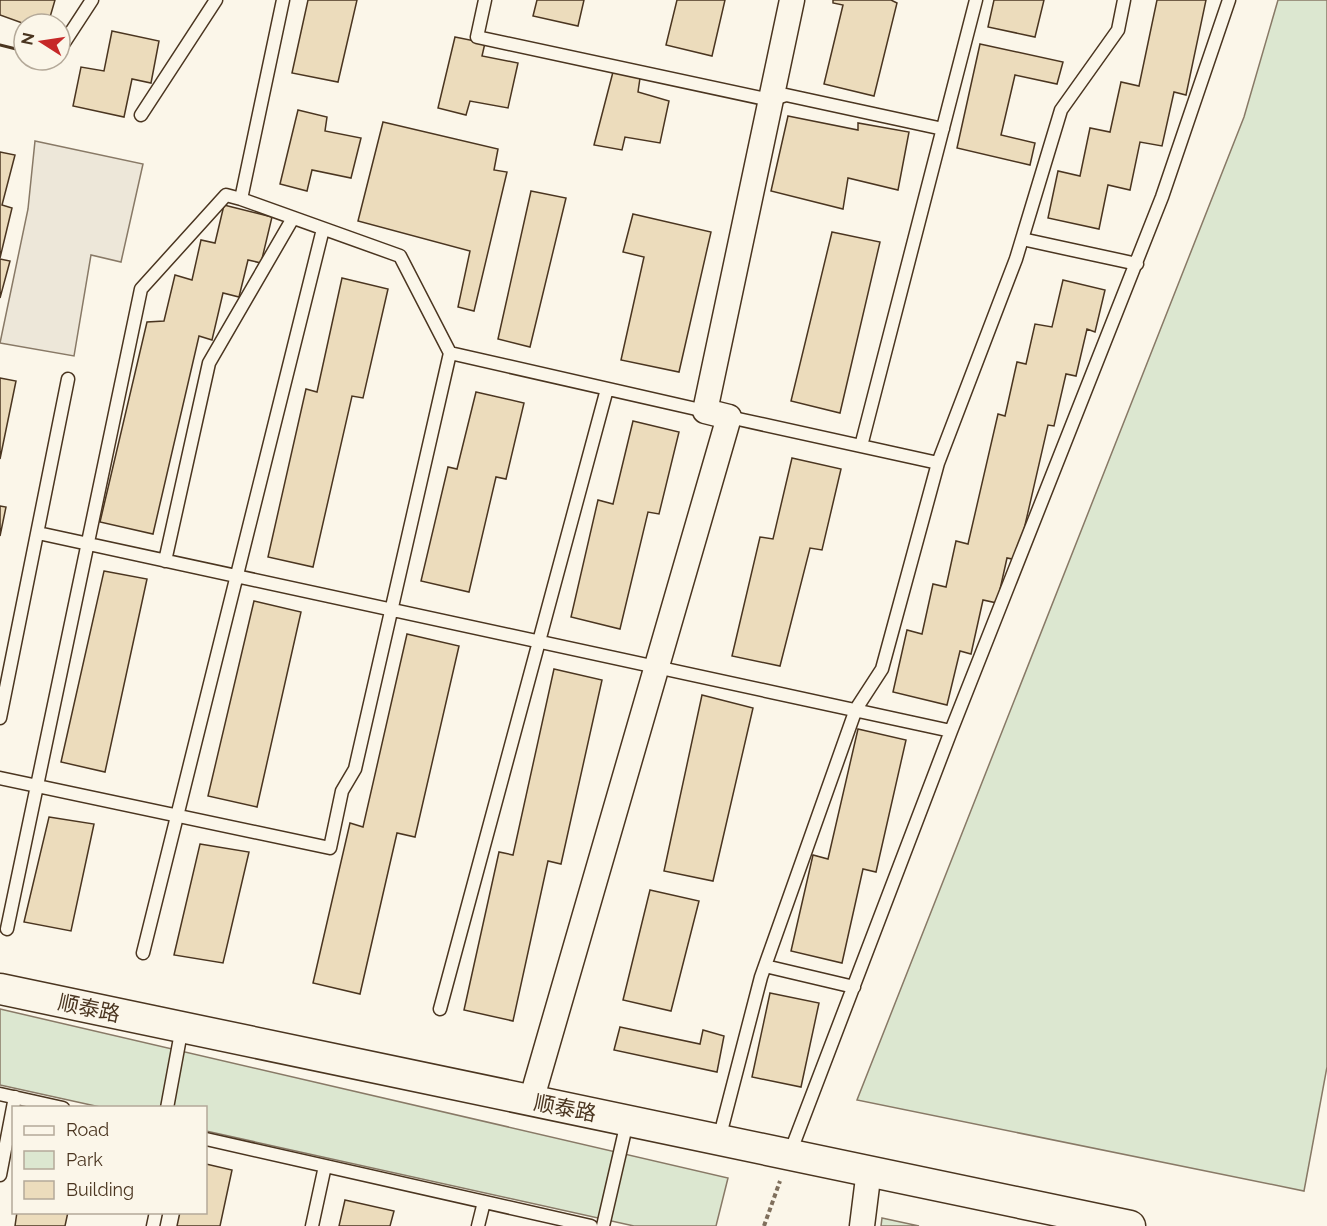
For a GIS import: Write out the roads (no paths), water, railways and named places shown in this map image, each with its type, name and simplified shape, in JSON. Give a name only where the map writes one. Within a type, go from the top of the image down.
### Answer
[{"type":"street","points":[[531,1101],[729,417],[705,411],[792,0]]},
{"type":"street","name":"顺泰路","points":[[0,989],[1130,1226]]},
{"type":"street","points":[[862,1226],[869,1170]]},
{"type":"lane","points":[[72,31],[92,0]]},
{"type":"lane","points":[[141,115],[216,0]]},
{"type":"lane","points":[[241,199],[282,0]]},
{"type":"lane","points":[[485,0],[477,37],[770,100],[786,95],[943,129]]},
{"type":"lane","points":[[861,446],[976,0]]},
{"type":"lane","points":[[719,1139],[765,966],[856,710],[882,669],[938,463],[1022,239],[1061,110],[1118,30],[1124,0]]},
{"type":"lane","points":[[790,1153],[951,730],[1137,264],[1229,0]]},
{"type":"lane","points":[[0,778],[36,786],[177,816],[330,848],[342,791],[355,769],[450,353],[400,256],[226,195],[141,289],[86,544],[36,786],[7,929]]},
{"type":"lane","points":[[165,561],[208,363],[293,218]]},
{"type":"lane","points":[[143,953],[323,229]]},
{"type":"lane","points":[[1022,239],[1137,264]]},
{"type":"lane","points":[[450,353],[705,411]]},
{"type":"lane","points":[[0,718],[3,683],[38,533],[68,379]]},
{"type":"lane","points":[[440,1009],[607,389]]},
{"type":"lane","points":[[729,417],[938,463]]},
{"type":"lane","points":[[38,533],[951,730]]},
{"type":"lane","points":[[765,966],[854,987]]},
{"type":"lane","points":[[167,1106],[182,1027]]},
{"type":"lane","points":[[0,1094],[58,1106]]},
{"type":"lane","points":[[13,1106],[15,1097]]},
{"type":"lane","points":[[0,1175],[12,1113]]},
{"type":"lane","points":[[603,1226],[627,1120]]},
{"type":"lane","points":[[207,1138],[591,1226]]},
{"type":"lane","points":[[312,1226],[325,1166]]},
{"type":"lane","points":[[478,1226],[484,1202]]}]
